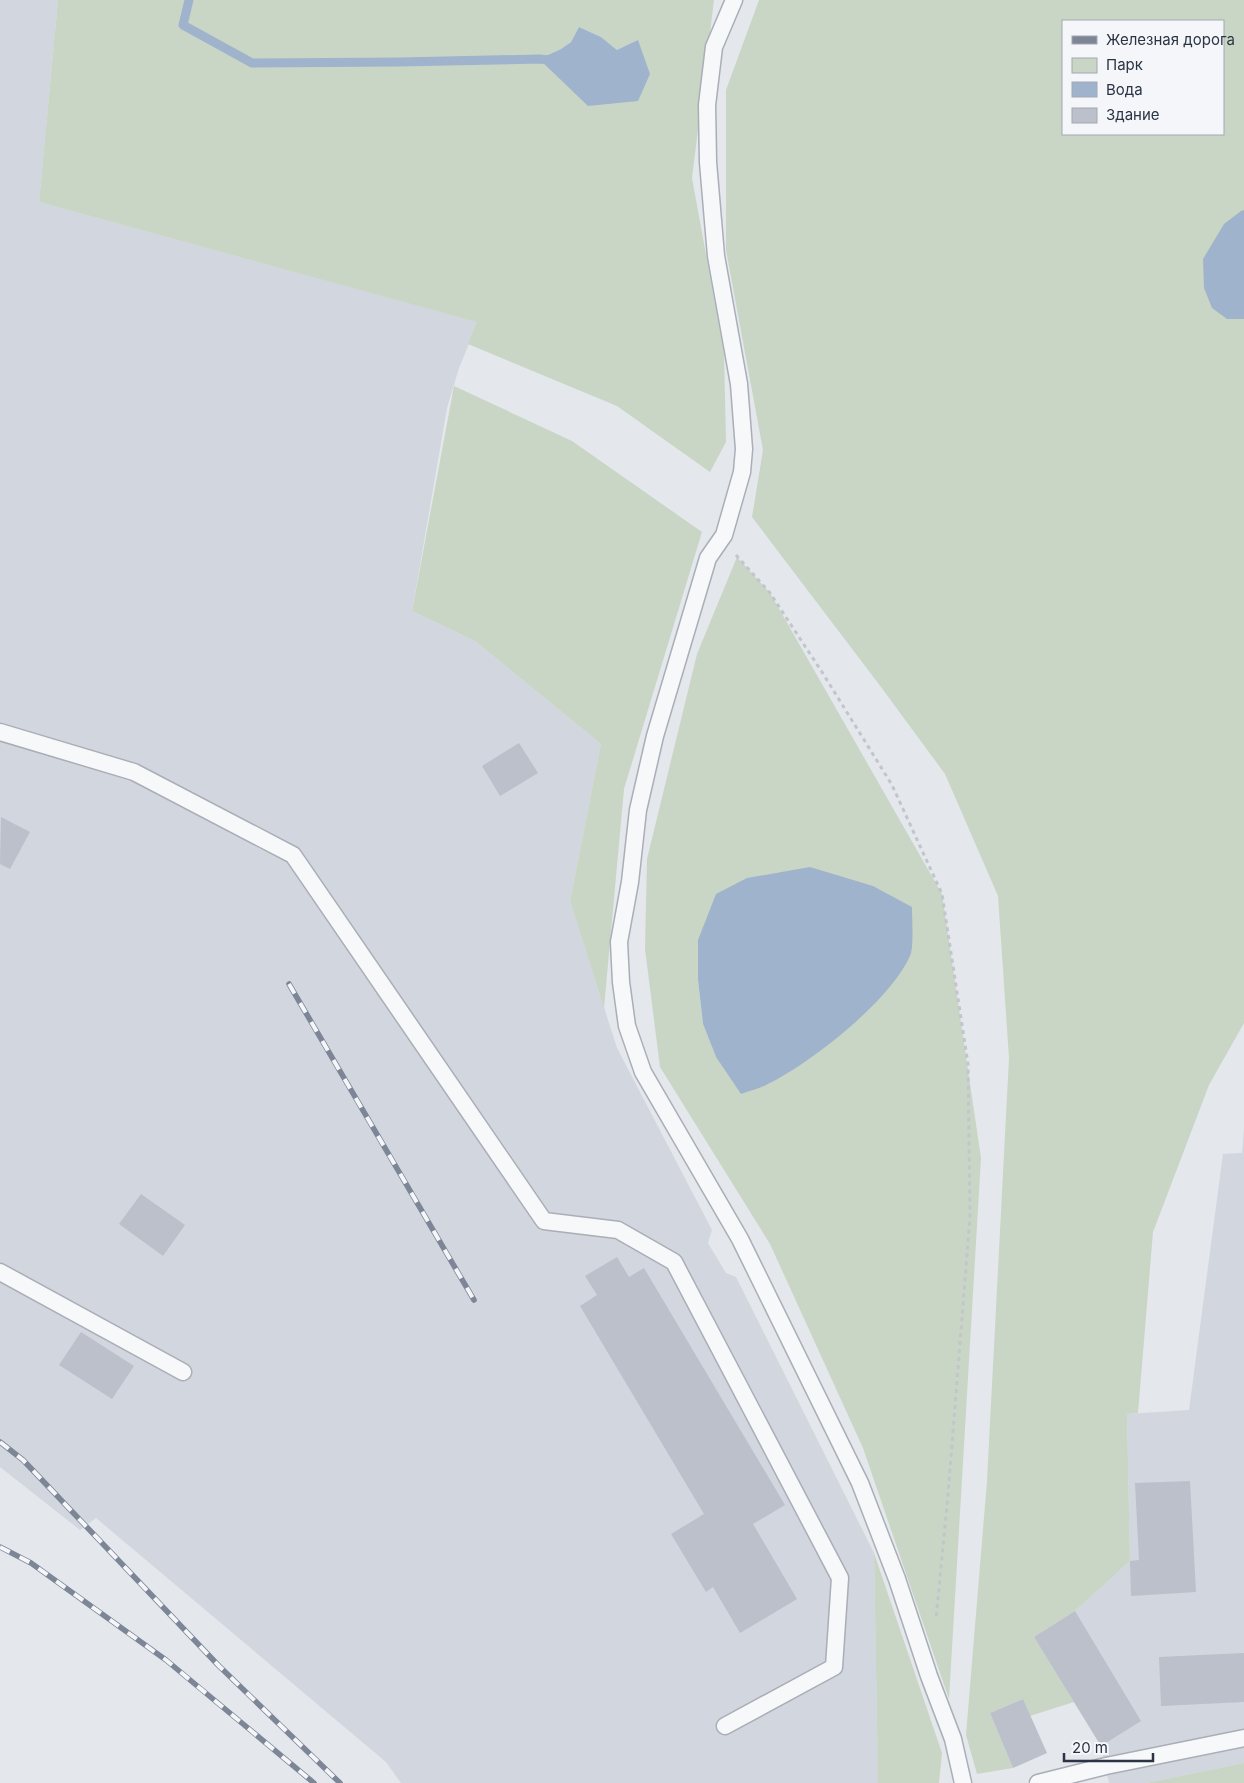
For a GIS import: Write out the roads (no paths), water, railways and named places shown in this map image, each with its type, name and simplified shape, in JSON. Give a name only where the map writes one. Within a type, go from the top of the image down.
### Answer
[{"type":"lane","points":[[734,0],[714,47],[707,105],[708,162],[716,256],[739,384],[744,449],[742,472],[724,535],[708,558],[655,736],[638,810],[630,882],[619,942],[621,982],[627,1026],[643,1072],[740,1239],[860,1483],[897,1579],[929,1676],[953,1739],[962,1783]]},
{"type":"lane","points":[[0,732],[134,772],[293,855],[544,1221],[618,1230],[674,1262],[840,1578],[834,1667],[725,1726]]},
{"type":"lane","points":[[0,1272],[183,1372]]},
{"type":"lane","points":[[1038,1783],[1106,1766],[1244,1738]]},
{"type":"water","points":[[579,27],[601,37],[617,50],[638,40],[650,74],[638,101],[588,106],[539,59],[571,42]]},
{"type":"water","points":[[1244,210],[1244,319],[1227,319],[1212,308],[1204,288],[1203,259],[1224,224]]},
{"type":"water","points":[[810,867],[873,886],[912,907],[910,956],[900,974],[885,992],[847,1030],[826,1047],[784,1075],[763,1086],[741,1094],[716,1057],[703,1024],[698,980],[698,940],[716,894],[747,878]]},
{"type":"waterway","points":[[189,0],[183,25],[252,63],[550,60]]},
{"type":"railway","points":[[289,984],[474,1300]]},
{"type":"railway","points":[[0,1442],[23,1460],[219,1666],[340,1783]]},
{"type":"railway","points":[[0,1547],[31,1563],[166,1660],[314,1783]]}]
